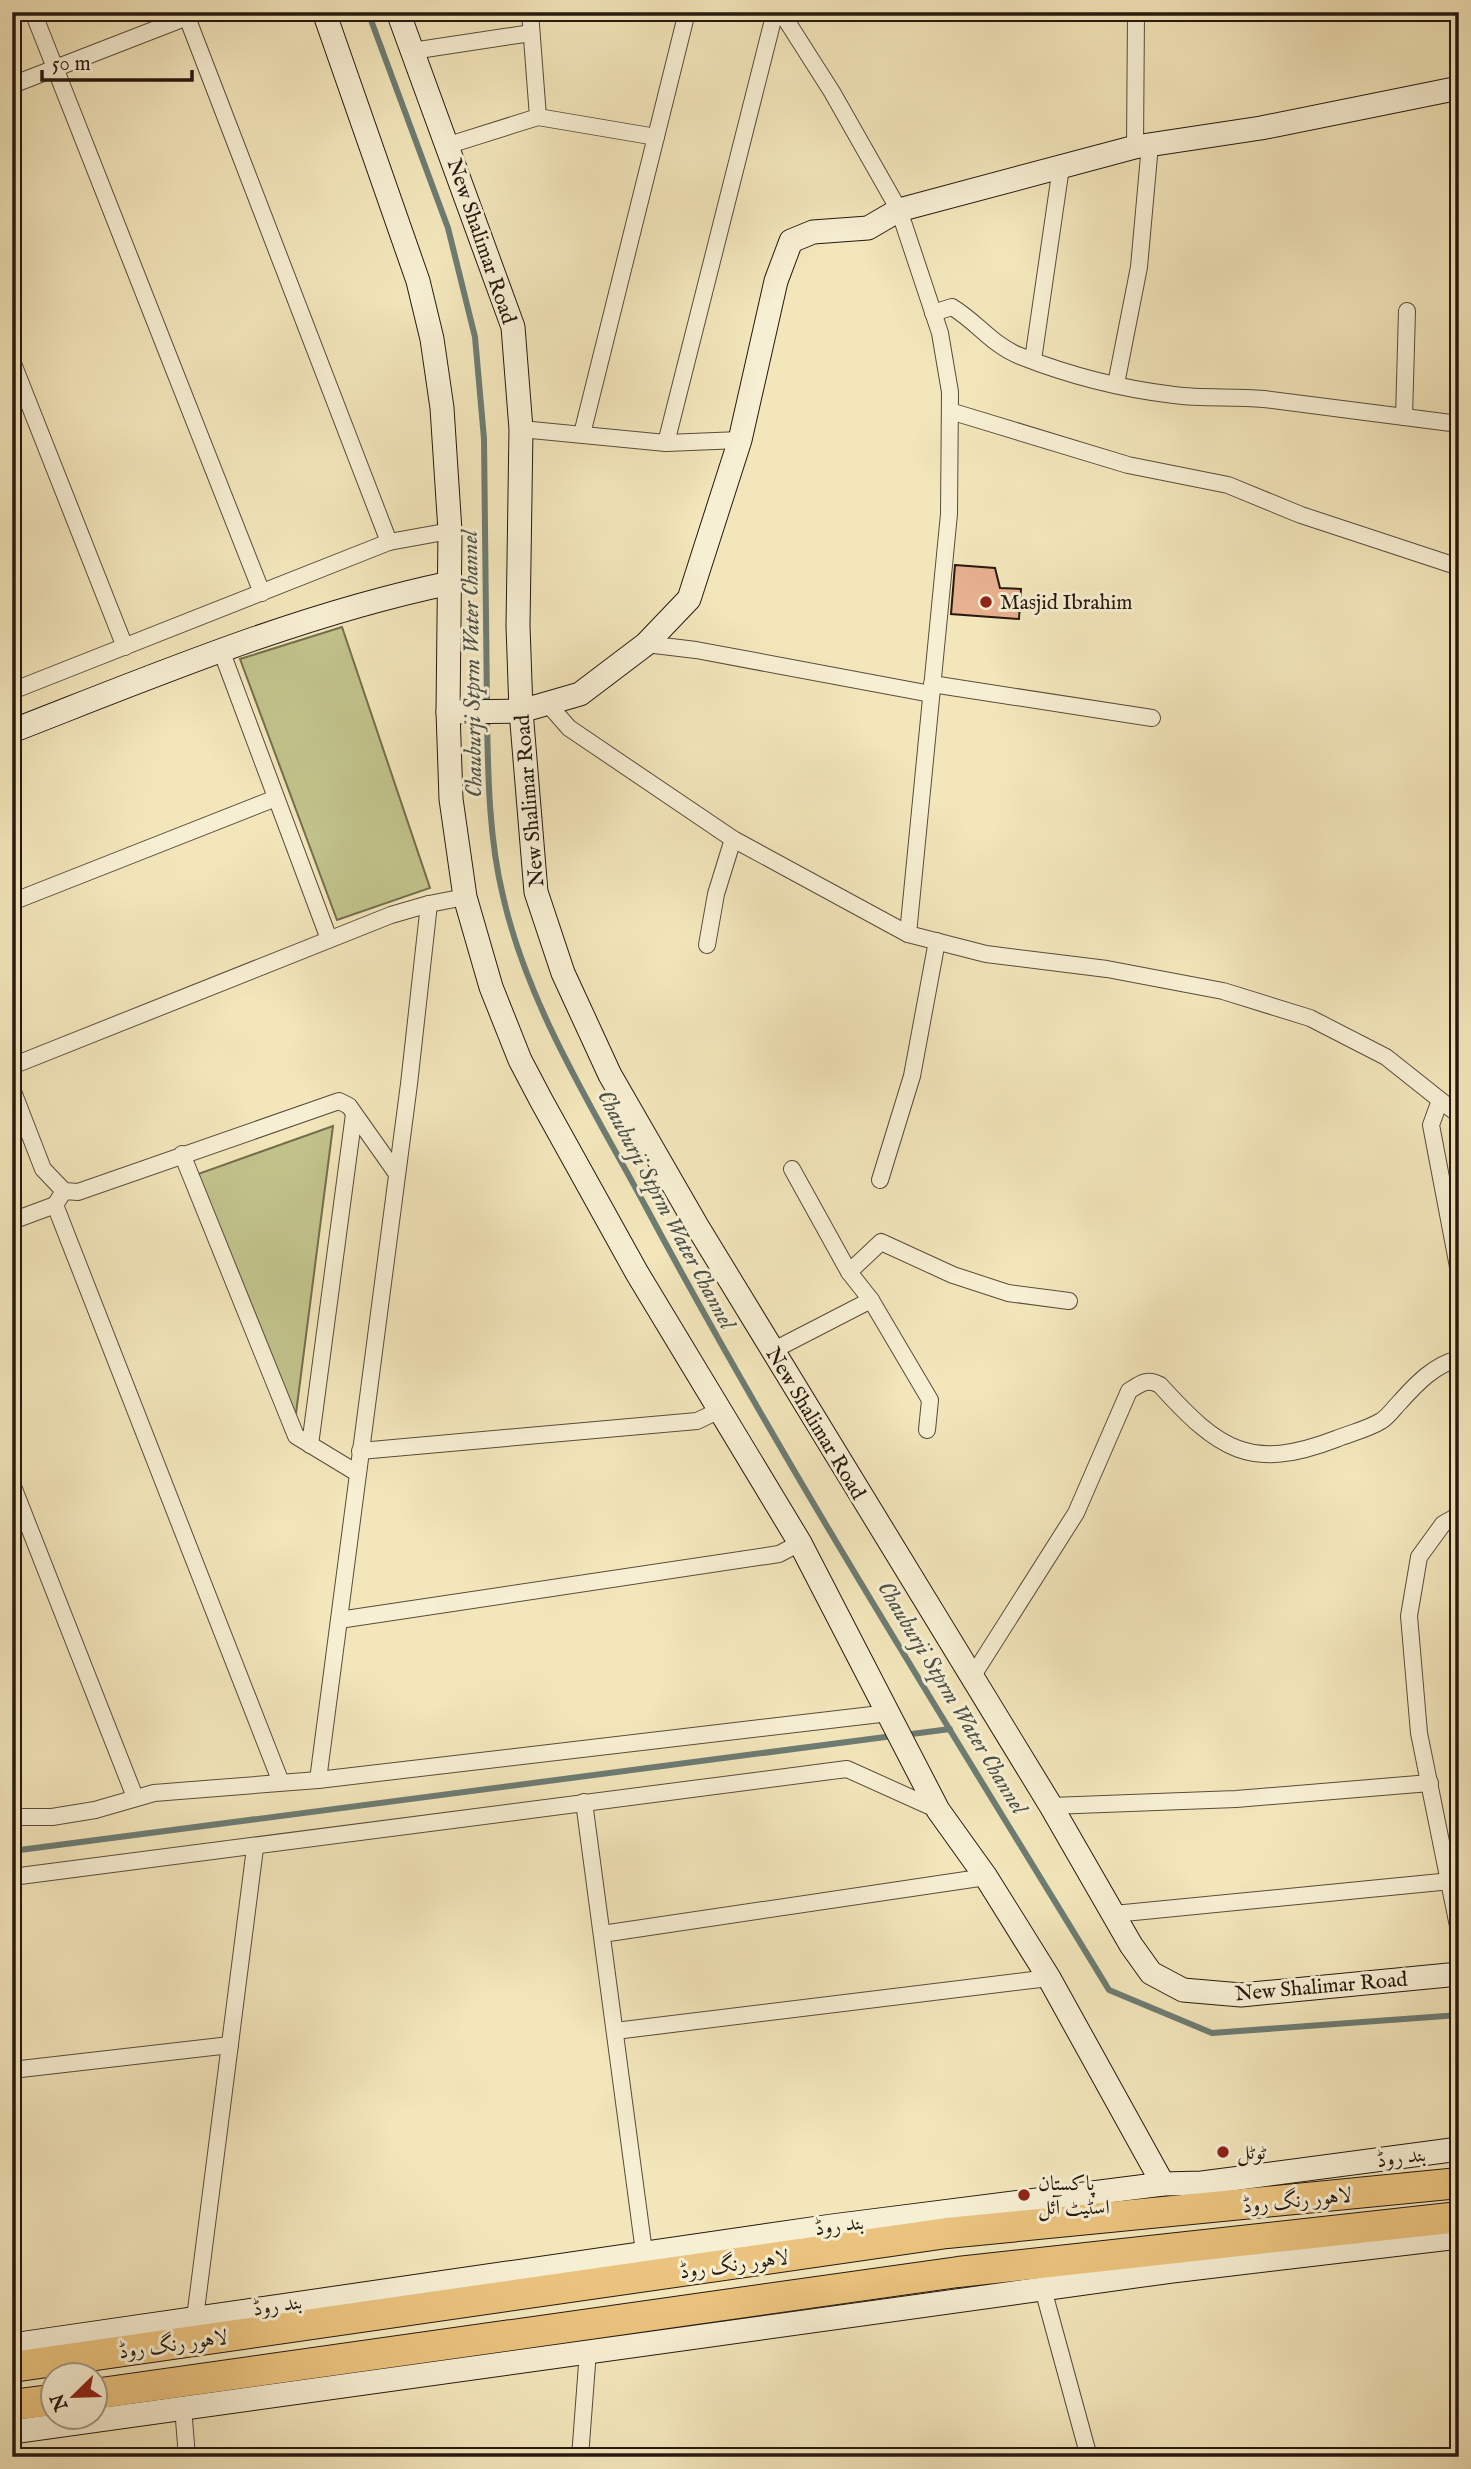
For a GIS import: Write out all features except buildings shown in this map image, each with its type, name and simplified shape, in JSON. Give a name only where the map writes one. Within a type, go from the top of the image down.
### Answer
[{"type":"highway","name":"لاہور رنگ روڈ","points":[[12,2367],[947,2234],[1459,2183]]},
{"type":"highway","name":"لاہور رنگ روڈ","points":[[108,2392],[958,2272],[1459,2217]]},
{"type":"highway","points":[[12,2406],[38,2402]]},
{"type":"street","points":[[33,12],[262,593]]},
{"type":"street","points":[[324,12],[418,281],[429,328],[442,408],[450,531],[457,713],[451,799],[465,897],[491,987],[520,1060],[631,1261],[800,1543],[839,1624],[938,1810],[986,1877],[1049,1978],[1163,2184]]},
{"type":"street","name":"New Shalimar Road","points":[[398,12],[449,145],[513,327],[521,429],[517,712],[536,892],[563,972],[588,1029],[639,1127],[772,1351],[1151,1973],[1183,1990],[1241,1995],[1459,1974]]},
{"type":"street","points":[[530,12],[538,117]]},
{"type":"street","points":[[582,434],[687,12]]},
{"type":"street","points":[[666,443],[775,12]]},
{"type":"street","points":[[781,12],[832,92],[899,210],[940,333],[950,392],[949,513],[908,934]]},
{"type":"street","points":[[1116,384],[1139,267],[1143,146],[1136,12]]},
{"type":"street","points":[[12,85],[190,14],[389,542]]},
{"type":"street","points":[[412,51],[531,33]]},
{"type":"street","points":[[457,713],[517,712],[580,694],[646,644],[689,599],[740,440],[776,281],[791,241],[813,232],[868,228],[899,210],[1143,146],[1261,128],[1459,88]]},
{"type":"street","points":[[449,145],[538,117],[656,137]]},
{"type":"street","points":[[1033,360],[1061,167]]},
{"type":"street","points":[[933,313],[952,307],[969,317],[989,339],[1033,360],[1116,384],[1175,396],[1262,399],[1459,424]]},
{"type":"street","points":[[1404,417],[1407,311]]},
{"type":"street","points":[[12,361],[125,647]]},
{"type":"street","points":[[950,411],[1128,465],[1228,485],[1301,515],[1459,567]]},
{"type":"street","points":[[521,429],[666,443],[740,440]]},
{"type":"street","points":[[12,691],[389,542],[450,531]]},
{"type":"street","points":[[12,731],[221,650],[367,601],[450,583]]},
{"type":"street","points":[[646,644],[932,689],[1152,718]]},
{"type":"street","points":[[221,650],[329,939]]},
{"type":"street","points":[[548,704],[569,728],[733,839],[908,934],[986,954],[1107,969],[1223,991],[1310,1018],[1386,1057],[1439,1102],[1459,1115]]},
{"type":"street","points":[[12,902],[276,798]]},
{"type":"street","points":[[707,944],[716,894],[733,839]]},
{"type":"street","points":[[12,1066],[391,915],[465,897]]},
{"type":"street","points":[[318,1780],[397,1174],[429,904]]},
{"type":"street","points":[[880,1180],[912,1076],[937,941]]},
{"type":"street","points":[[12,1089],[43,1169],[59,1198],[281,1780]]},
{"type":"street","points":[[12,1222],[59,1198],[339,1101],[354,1114],[397,1174]]},
{"type":"street","points":[[1439,1102],[1431,1125],[1459,1272]]},
{"type":"street","points":[[310,1445],[354,1114]]},
{"type":"street","points":[[182,1154],[296,1436],[357,1473]]},
{"type":"street","points":[[792,1169],[849,1272],[871,1300],[930,1399],[927,1430]]},
{"type":"street","points":[[849,1272],[881,1242],[953,1275],[1008,1293],[1069,1301]]},
{"type":"street","points":[[772,1351],[871,1300]]},
{"type":"street","points":[[972,1677],[1076,1513],[1129,1391],[1141,1382],[1151,1381],[1160,1385],[1220,1440],[1245,1454],[1280,1455],[1312,1448],[1383,1421],[1429,1374],[1444,1362],[1459,1359]]},
{"type":"street","points":[[359,1451],[697,1421],[720,1410]]},
{"type":"street","points":[[12,1485],[135,1797]]},
{"type":"street","points":[[1459,1515],[1443,1524],[1429,1539],[1419,1557],[1409,1616],[1419,1733],[1459,1931]]},
{"type":"street","points":[[338,1620],[779,1554],[800,1543]]},
{"type":"street","points":[[12,1817],[52,1817],[95,1810],[135,1797],[281,1780],[318,1780],[891,1718]]},
{"type":"street","points":[[12,1877],[255,1848],[847,1769],[938,1810]]},
{"type":"street","points":[[1051,1806],[1236,1798],[1430,1783]]},
{"type":"street","points":[[584,1802],[644,2252]]},
{"type":"street","points":[[195,2318],[255,1848]]},
{"type":"street","points":[[602,1934],[986,1877]]},
{"type":"street","points":[[1114,1914],[1451,1881]]},
{"type":"street","points":[[615,2031],[1049,1978]]},
{"type":"street","points":[[12,2070],[230,2045]]},
{"type":"street","name":"بند روڈ","points":[[12,2345],[644,2252],[1163,2184],[1202,2183],[1459,2149]]},
{"type":"street","points":[[12,2432],[1043,2289],[1459,2237]]},
{"type":"street","points":[[1043,2289],[1089,2457]]},
{"type":"street","points":[[580,2457],[587,2351]]},
{"type":"street","points":[[183,2407],[187,2457]]},
{"type":"green space","points":[[342,627],[430,888],[337,920],[240,659]]},
{"type":"green space","points":[[333,1126],[295,1421],[198,1174]]},
{"type":"waterway","name":"Chauburji Stprm Water Channel","points":[[368,12],[448,228],[475,337],[484,439],[487,706]]},
{"type":"waterway","name":"Chauburji Stprm Water Channel","points":[[487,717],[492,830],[498,874],[514,937],[564,1057],[757,1407],[1109,1990],[1212,2033],[1459,2015]]},
{"type":"waterway","points":[[904,1735],[950,1729]]},
{"type":"waterway","points":[[12,1851],[893,1736]]},
{"type":"place","name":"Masjid Ibrahim","points":[[986,602]]},
{"type":"place","name":"ٹوٹل","points":[[1223,2152]]},
{"type":"place","name":"پاکستان اسٹیٹ آئل","points":[[1024,2195]]}]
